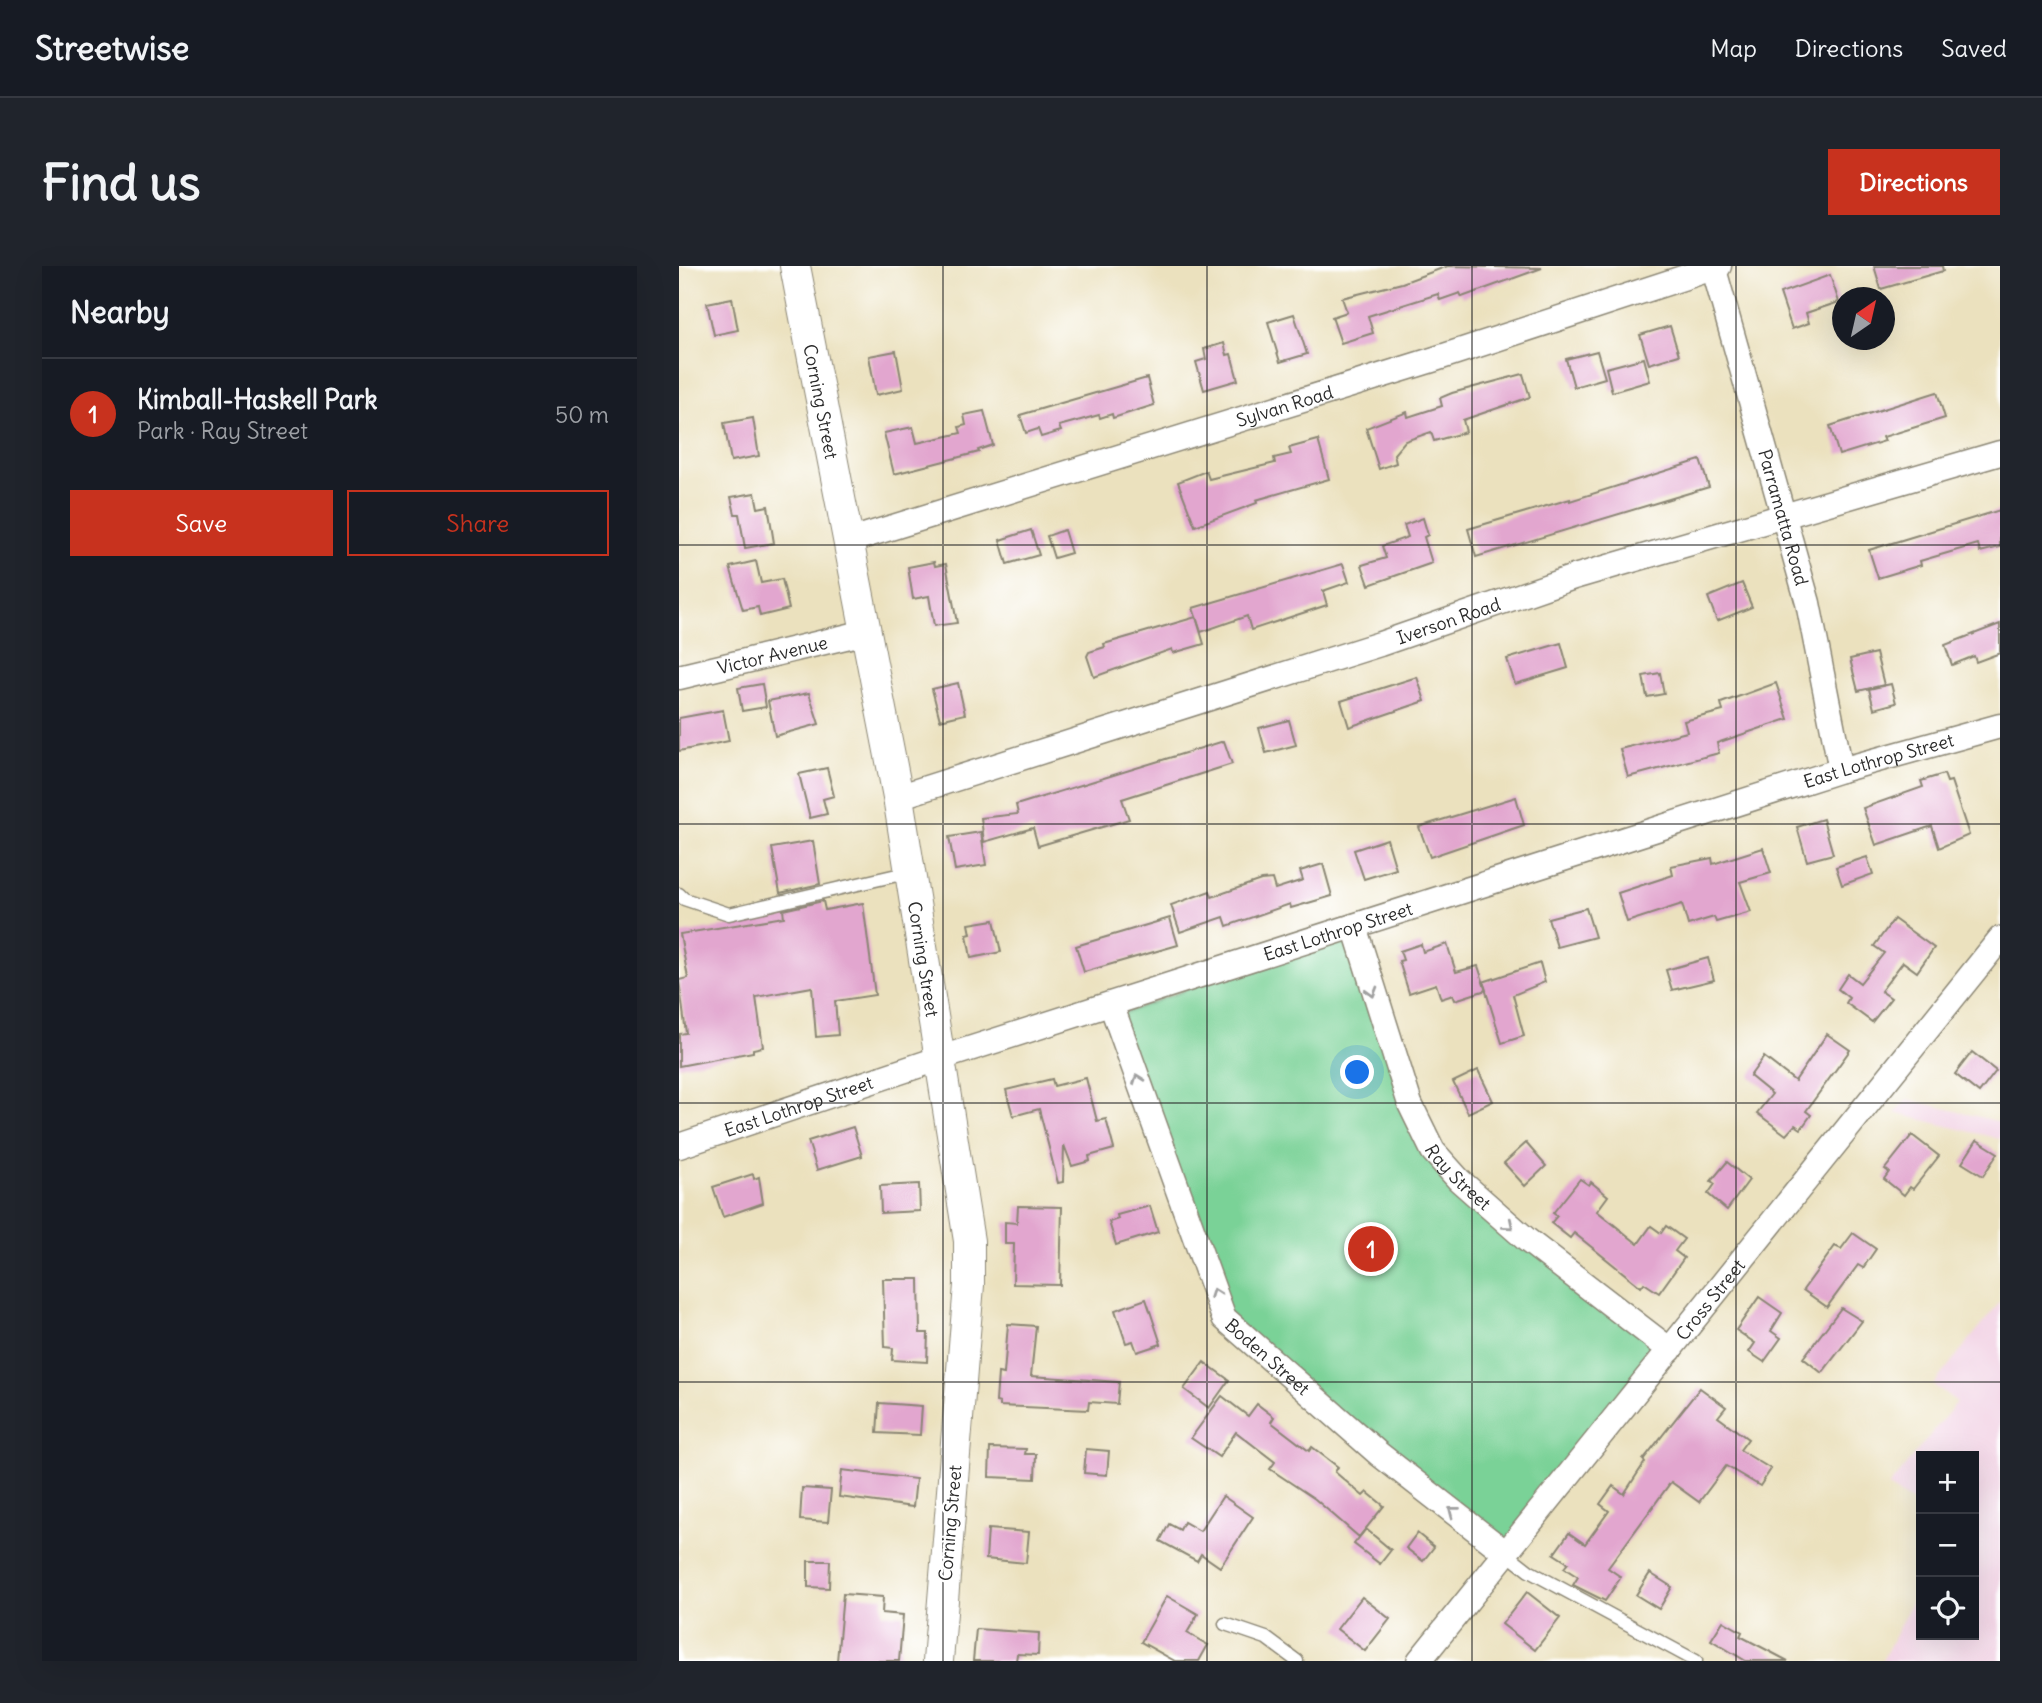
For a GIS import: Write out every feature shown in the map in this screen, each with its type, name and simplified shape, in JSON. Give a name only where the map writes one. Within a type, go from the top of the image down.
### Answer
[{"type":"street","name":"Corning Street","points":[[795,266],[898,797],[962,1183],[969,1241],[969,1285],[938,1661]]},
{"type":"street","name":"Sylvan Road","points":[[848,541],[1432,360],[1715,267]]},
{"type":"street","name":"Parramatta Road","points":[[1715,267],[1808,603],[1841,770]]},
{"type":"street","name":"Iverson Road","points":[[898,797],[1380,644],[1574,576],[2000,453]]},
{"type":"street","name":"Victor Avenue","points":[[679,677],[866,632]]},
{"type":"street","name":"East Lothrop Street","points":[[679,1146],[941,1058],[1841,770],[2000,726]]},
{"type":"street","name":"Ray Street","points":[[1354,926],[1407,1096],[1433,1151],[1501,1219],[1670,1350]]},
{"type":"street","name":"Cross Street","points":[[1419,1661],[2000,939]]},
{"type":"street","name":"Boden Street","points":[[1111,1004],[1224,1318],[1379,1454],[1506,1553]]},
{"type":"lane","points":[[679,894],[684,899],[729,914],[910,872]]},
{"type":"lane","points":[[1506,1553],[1529,1571],[1696,1661]]},
{"type":"lane","points":[[1224,1624],[1266,1638],[1297,1661]]},
{"type":"shaded area","points":[[1907,1099],[2000,1122],[2000,1139],[1895,1113]]},
{"type":"shaded area","points":[[2000,1302],[2000,1661],[1882,1661],[1916,1593],[1916,1640],[1979,1640],[1979,1451],[1917,1451],[1957,1402],[1933,1385]]},
{"type":"shaded area","points":[[1916,1453],[1916,1504],[1888,1487]]},
{"type":"green space","points":[[1354,926],[1410,1104],[1459,1180],[1670,1350],[1506,1553],[1224,1318],[1110,1018]]},
{"type":"building","points":[[1448,266],[1542,268],[1462,297],[1460,293],[1440,300],[1438,294],[1368,316],[1373,333],[1341,343],[1332,317],[1347,312],[1342,298],[1402,283]]},
{"type":"building","points":[[1874,266],[1942,266],[1943,271],[1880,287]]},
{"type":"building","points":[[1830,275],[1834,287],[1832,304],[1806,313],[1809,323],[1792,329],[1780,293]]},
{"type":"building","points":[[732,298],[738,330],[714,335],[707,303]]},
{"type":"building","points":[[1294,314],[1307,354],[1280,362],[1268,322]]},
{"type":"building","points":[[1670,326],[1679,355],[1649,364],[1640,335]]},
{"type":"building","points":[[1224,343],[1227,355],[1231,354],[1238,380],[1204,390],[1196,362],[1206,359],[1204,349]]},
{"type":"building","points":[[896,351],[903,389],[876,395],[869,356]]},
{"type":"building","points":[[1597,351],[1605,378],[1574,387],[1566,359]]},
{"type":"building","points":[[1644,358],[1650,381],[1612,392],[1606,368]]},
{"type":"building","points":[[1523,374],[1530,397],[1463,420],[1466,432],[1434,441],[1431,432],[1405,441],[1394,454],[1396,463],[1379,469],[1366,428],[1407,412],[1408,417],[1442,406],[1440,398],[1452,393]]},
{"type":"building","points":[[1147,378],[1154,405],[1113,418],[1112,414],[1100,418],[1099,415],[1059,426],[1061,431],[1041,437],[1038,429],[1026,433],[1020,415]]},
{"type":"building","points":[[1937,392],[1945,418],[1883,437],[1885,441],[1839,455],[1830,426]]},
{"type":"building","points":[[984,411],[993,445],[978,450],[979,452],[894,474],[884,433],[913,427],[917,443],[961,433],[959,427],[966,425],[964,415]]},
{"type":"building","points":[[753,418],[759,456],[731,461],[724,423]]},
{"type":"building","points":[[1318,440],[1329,479],[1256,500],[1257,503],[1195,526],[1178,482],[1206,471],[1209,479],[1275,463],[1274,458],[1291,454],[1289,448]]},
{"type":"building","points":[[1700,460],[1709,487],[1476,557],[1468,529],[1570,501]]},
{"type":"building","points":[[755,493],[758,508],[768,506],[774,543],[745,548],[739,514],[735,514],[731,497]]},
{"type":"building","points":[[2000,510],[2000,547],[1980,552],[1978,544],[1920,561],[1921,565],[1878,578],[1869,550]]},
{"type":"building","points":[[1423,518],[1428,535],[1424,537],[1432,563],[1369,585],[1362,565],[1386,558],[1382,546],[1408,537],[1404,525]]},
{"type":"building","points":[[1031,530],[1039,555],[1007,564],[1000,540]]},
{"type":"building","points":[[1064,530],[1071,553],[1054,558],[1047,536]]},
{"type":"building","points":[[756,561],[761,583],[782,579],[789,609],[760,616],[758,607],[743,610],[730,567]]},
{"type":"building","points":[[934,562],[935,566],[946,564],[957,623],[934,626],[929,596],[913,599],[908,567]]},
{"type":"building","points":[[1343,564],[1349,582],[1323,591],[1327,605],[1251,630],[1247,616],[1201,632],[1193,608]]},
{"type":"building","points":[[1742,583],[1752,607],[1717,621],[1708,597]]},
{"type":"building","points":[[1196,617],[1204,644],[1173,653],[1172,649],[1094,677],[1087,656],[1089,652],[1105,647],[1104,644]]},
{"type":"building","points":[[2000,624],[2000,653],[1976,662],[1974,656],[1952,665],[1945,645]]},
{"type":"building","points":[[1561,643],[1568,668],[1515,684],[1507,659]]},
{"type":"building","points":[[1876,653],[1884,685],[1858,691],[1850,659]]},
{"type":"building","points":[[1660,673],[1664,694],[1647,697],[1643,676]]},
{"type":"building","points":[[1417,677],[1425,701],[1349,727],[1341,701]]},
{"type":"building","points":[[958,683],[965,714],[940,720],[932,689]]},
{"type":"building","points":[[1776,683],[1788,719],[1717,743],[1719,753],[1628,777],[1620,749],[1687,732],[1684,721],[1723,711],[1721,703]]},
{"type":"building","points":[[762,684],[766,707],[742,711],[738,688]]},
{"type":"building","points":[[1891,684],[1896,703],[1874,709],[1869,689]]},
{"type":"building","points":[[809,693],[819,724],[775,736],[768,701]]},
{"type":"building","points":[[723,710],[729,741],[679,751],[679,718]]},
{"type":"building","points":[[1289,720],[1296,745],[1266,753],[1259,728]]},
{"type":"building","points":[[1224,741],[1232,764],[1122,799],[1129,819],[1038,846],[1033,828],[984,842],[981,818],[1018,814],[1016,805]]},
{"type":"building","points":[[827,768],[834,796],[823,799],[827,814],[810,818],[799,774]]},
{"type":"building","points":[[1944,774],[1947,782],[1951,781],[1969,835],[1939,848],[1932,826],[1876,845],[1863,808],[1923,787],[1921,781]]},
{"type":"building","points":[[1516,797],[1524,825],[1430,857],[1419,827]]},
{"type":"building","points":[[1823,819],[1833,854],[1807,861],[1797,827]]},
{"type":"building","points":[[981,832],[986,865],[955,870],[949,837]]},
{"type":"building","points":[[1387,839],[1396,869],[1364,879],[1354,850]]},
{"type":"building","points":[[813,841],[820,884],[780,893],[772,848]]},
{"type":"building","points":[[1763,848],[1771,873],[1740,882],[1751,912],[1716,922],[1714,917],[1688,925],[1682,904],[1627,922],[1618,893],[1673,875],[1671,866],[1712,858],[1713,864]]},
{"type":"building","points":[[1867,857],[1873,874],[1842,885],[1836,867]]},
{"type":"building","points":[[1323,864],[1332,896],[1291,908],[1290,904],[1227,926],[1224,917],[1180,932],[1171,905],[1210,891],[1212,897],[1261,880],[1272,879],[1275,889],[1303,880],[1300,871]]},
{"type":"building","points":[[823,901],[825,910],[863,903],[875,995],[835,1001],[838,1035],[816,1037],[812,987],[756,997],[763,1047],[753,1049],[753,1052],[679,1066],[679,1034],[686,1033],[679,980],[688,978],[680,934],[784,917],[783,910]]},
{"type":"building","points":[[1586,908],[1595,937],[1557,947],[1548,918]]},
{"type":"building","points":[[1170,918],[1178,945],[1084,972],[1076,946]]},
{"type":"building","points":[[1894,919],[1934,948],[1917,972],[1903,962],[1881,991],[1891,998],[1872,1022],[1846,1003],[1849,998],[1838,989],[1848,974],[1860,983],[1884,953],[1874,946]]},
{"type":"building","points":[[994,920],[1001,952],[971,958],[967,935],[971,934],[969,924]]},
{"type":"building","points":[[1421,944],[1423,952],[1447,944],[1456,972],[1478,966],[1486,990],[1455,1000],[1453,995],[1441,999],[1436,984],[1409,993],[1399,961],[1403,960],[1400,951]]},
{"type":"building","points":[[1708,958],[1714,980],[1672,990],[1666,970]]},
{"type":"building","points":[[1540,963],[1545,982],[1513,995],[1524,1036],[1502,1043],[1483,982]]},
{"type":"building","points":[[1827,1034],[1850,1050],[1806,1111],[1811,1115],[1801,1129],[1795,1125],[1786,1135],[1757,1113],[1772,1094],[1750,1076],[1764,1057],[1795,1081]]},
{"type":"building","points":[[1972,1052],[1996,1071],[1979,1093],[1955,1074]]},
{"type":"building","points":[[1478,1070],[1493,1101],[1468,1113],[1453,1082]]},
{"type":"building","points":[[1086,1078],[1097,1121],[1106,1119],[1114,1149],[1089,1156],[1090,1161],[1072,1166],[1064,1145],[1063,1182],[1058,1183],[1039,1109],[1013,1116],[1006,1090],[1052,1079],[1054,1086]]},
{"type":"building","points":[[853,1127],[862,1156],[817,1170],[808,1141]]},
{"type":"building","points":[[1912,1135],[1939,1156],[1913,1189],[1910,1187],[1904,1195],[1884,1179],[1889,1172],[1885,1169]]},
{"type":"building","points":[[1977,1140],[1998,1153],[1983,1176],[1962,1163]]},
{"type":"building","points":[[1526,1143],[1546,1166],[1525,1186],[1504,1163]]},
{"type":"building","points":[[1727,1162],[1749,1180],[1727,1210],[1708,1194],[1715,1184],[1711,1181]]},
{"type":"building","points":[[753,1174],[754,1179],[759,1177],[763,1203],[723,1217],[713,1187]]},
{"type":"building","points":[[1580,1179],[1589,1185],[1591,1182],[1608,1196],[1597,1211],[1638,1244],[1651,1226],[1661,1233],[1666,1226],[1684,1239],[1675,1251],[1684,1258],[1659,1293],[1644,1283],[1641,1287],[1574,1233],[1570,1238],[1551,1223],[1557,1216],[1553,1213]]},
{"type":"building","points":[[919,1184],[920,1211],[881,1213],[880,1186]]},
{"type":"building","points":[[1018,1206],[1062,1207],[1060,1285],[1013,1284],[1014,1244],[1005,1244],[1005,1222],[1017,1223]]},
{"type":"building","points":[[1150,1206],[1158,1232],[1116,1245],[1109,1222],[1118,1219],[1117,1215]]},
{"type":"building","points":[[1853,1233],[1876,1249],[1863,1268],[1858,1265],[1827,1307],[1803,1290],[1835,1246],[1841,1249]]},
{"type":"building","points":[[883,1279],[919,1279],[920,1333],[928,1333],[927,1362],[892,1360],[893,1348],[885,1347]]},
{"type":"building","points":[[1759,1297],[1782,1313],[1771,1331],[1781,1338],[1764,1362],[1749,1352],[1755,1343],[1736,1330]]},
{"type":"building","points":[[1146,1299],[1161,1344],[1137,1352],[1133,1341],[1126,1343],[1115,1310]]},
{"type":"building","points":[[1841,1308],[1862,1321],[1822,1373],[1803,1358]]},
{"type":"building","points":[[1008,1324],[1036,1326],[1031,1376],[1119,1382],[1117,1404],[1089,1402],[1088,1410],[1000,1406],[1000,1403],[996,1402],[998,1373],[1004,1374]]},
{"type":"building","points":[[1204,1362],[1229,1380],[1209,1408],[1184,1389]]},
{"type":"building","points":[[1700,1388],[1726,1407],[1718,1417],[1748,1439],[1740,1450],[1771,1469],[1760,1486],[1726,1466],[1699,1502],[1671,1482],[1608,1568],[1621,1577],[1605,1601],[1573,1585],[1578,1577],[1564,1568],[1568,1563],[1554,1554],[1569,1533],[1585,1544],[1609,1511],[1600,1504],[1613,1486],[1624,1494],[1645,1462],[1643,1460]]},
{"type":"building","points":[[1222,1396],[1248,1416],[1257,1404],[1274,1417],[1271,1422],[1309,1451],[1312,1447],[1338,1467],[1335,1472],[1363,1496],[1367,1492],[1384,1506],[1359,1537],[1315,1499],[1270,1469],[1275,1462],[1236,1432],[1219,1457],[1191,1438]]},
{"type":"building","points":[[879,1403],[922,1406],[920,1435],[877,1433]]},
{"type":"building","points":[[990,1448],[1026,1449],[1025,1454],[1036,1454],[1035,1479],[989,1477]]},
{"type":"building","points":[[1086,1449],[1109,1451],[1107,1475],[1084,1473]]},
{"type":"building","points":[[842,1470],[916,1479],[913,1507],[839,1497]]},
{"type":"building","points":[[802,1488],[831,1490],[828,1522],[800,1520]]},
{"type":"building","points":[[1223,1496],[1253,1517],[1220,1567],[1201,1554],[1197,1561],[1160,1541],[1169,1524],[1180,1530],[1184,1522],[1200,1531]]},
{"type":"building","points":[[988,1529],[1029,1532],[1026,1563],[986,1559]]},
{"type":"building","points":[[1366,1529],[1391,1550],[1380,1564],[1354,1544]]},
{"type":"building","points":[[1417,1533],[1434,1547],[1423,1561],[1406,1548]]},
{"type":"building","points":[[808,1561],[830,1561],[829,1588],[808,1587]]},
{"type":"building","points":[[1650,1573],[1672,1587],[1659,1609],[1636,1595]]},
{"type":"building","points":[[1527,1592],[1560,1618],[1535,1650],[1502,1624]]},
{"type":"building","points":[[843,1594],[883,1597],[882,1613],[903,1615],[899,1661],[837,1661]]},
{"type":"building","points":[[1167,1596],[1198,1614],[1187,1633],[1208,1645],[1199,1661],[1175,1661],[1141,1642]]},
{"type":"building","points":[[1362,1597],[1390,1619],[1365,1651],[1337,1629]]},
{"type":"building","points":[[1723,1621],[1742,1632],[1740,1636],[1788,1661],[1746,1661],[1711,1640]]},
{"type":"building","points":[[976,1629],[1039,1633],[1038,1655],[1017,1654],[1016,1661],[973,1661]]},
{"type":"place","name":"Kimball-Haskell Park","points":[[1371,1249]]}]
